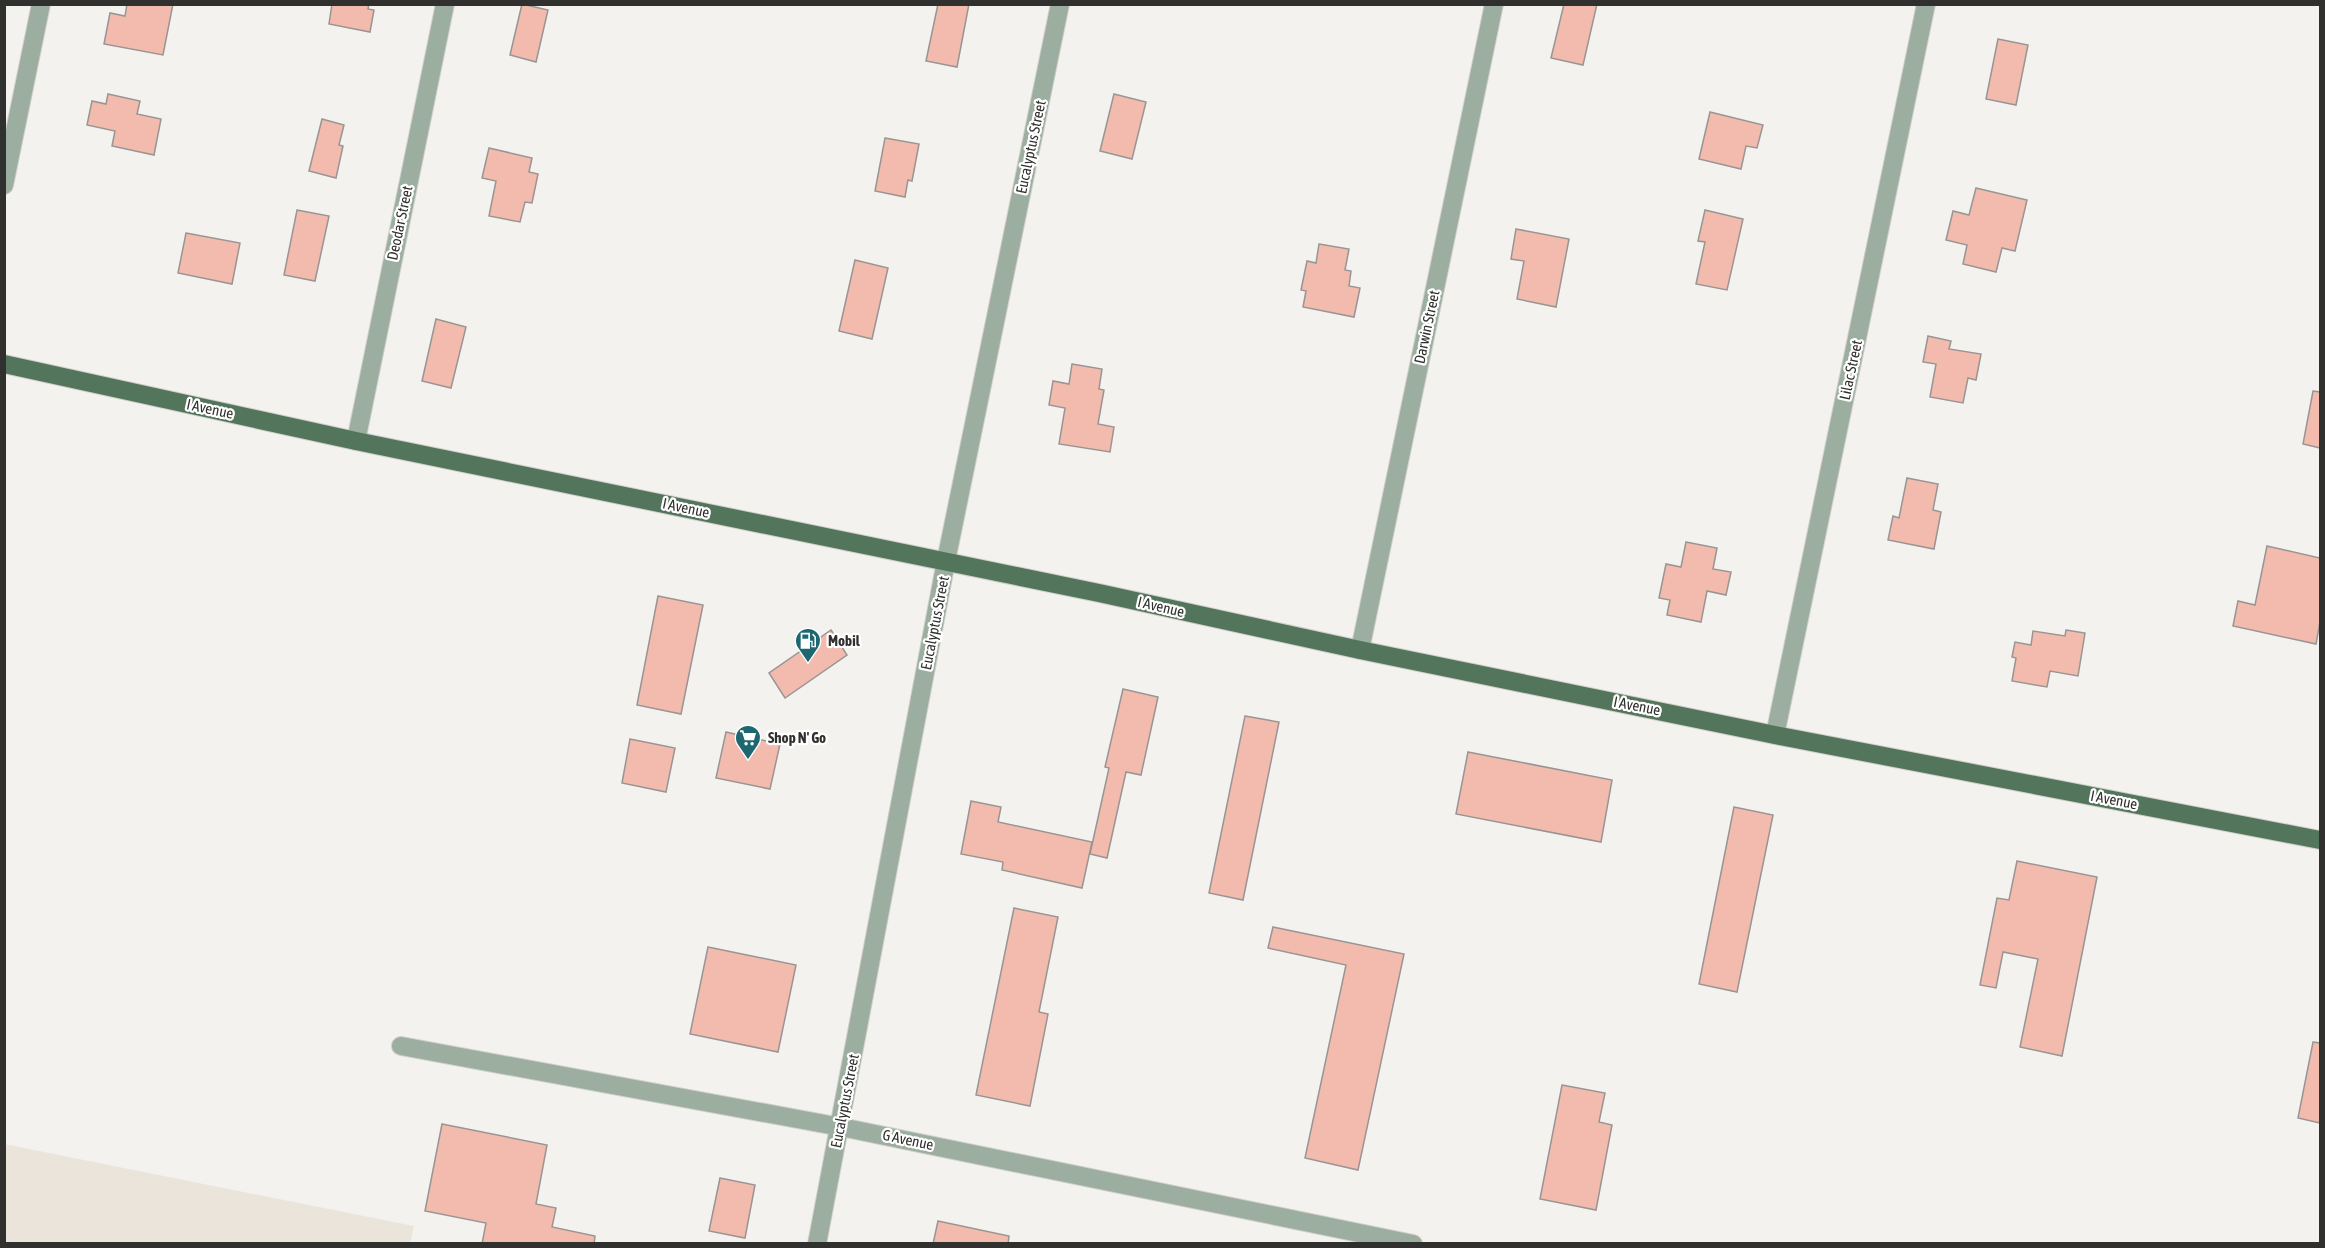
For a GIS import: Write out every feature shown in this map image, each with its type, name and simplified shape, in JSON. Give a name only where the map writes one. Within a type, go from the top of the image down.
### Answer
[{"type":"main road","name":"I Avenue","points":[[4,364],[356,441],[946,561],[1360,650],[1775,735],[2320,840]]},
{"type":"street","points":[[4,185],[41,4]]},
{"type":"street","name":"Deodar Street","points":[[356,441],[445,4]]},
{"type":"street","name":"Eucalyptus Street","points":[[817,1244],[946,561],[1060,4]]},
{"type":"street","name":"Darwin Street","points":[[1360,650],[1494,4]]},
{"type":"street","name":"Lilac Street","points":[[1775,735],[1926,4]]},
{"type":"street","name":"G Avenue","points":[[400,1046],[841,1126],[1413,1244]]},
{"type":"shaded area","points":[[4,1144],[414,1226],[410,1243],[5,1243]]},
{"type":"building","points":[[127,4],[173,4],[163,55],[104,44],[110,13],[125,16]]},
{"type":"building","points":[[332,4],[369,4],[368,9],[374,10],[370,32],[329,24]]},
{"type":"building","points":[[522,4],[548,10],[536,62],[510,55]]},
{"type":"building","points":[[938,4],[969,4],[957,67],[926,61]]},
{"type":"building","points":[[1564,4],[1597,4],[1583,65],[1551,58]]},
{"type":"building","points":[[1998,39],[2028,45],[2016,105],[1986,99]]},
{"type":"building","points":[[108,94],[140,101],[137,114],[161,119],[154,155],[112,146],[115,131],[87,125],[92,101],[106,104]]},
{"type":"building","points":[[1114,94],[1146,102],[1132,159],[1100,151]]},
{"type":"building","points":[[1710,112],[1763,125],[1757,148],[1746,146],[1741,169],[1699,159]]},
{"type":"building","points":[[322,119],[344,125],[339,145],[343,146],[336,178],[309,171]]},
{"type":"building","points":[[885,138],[919,144],[912,181],[908,180],[905,197],[875,191]]},
{"type":"building","points":[[489,148],[532,158],[529,172],[538,174],[532,203],[525,202],[520,222],[489,216],[496,181],[482,178]]},
{"type":"building","points":[[1976,188],[2027,200],[2015,251],[2002,248],[1996,272],[1963,264],[1967,245],[1946,240],[1953,211],[1969,215]]},
{"type":"building","points":[[297,210],[329,216],[315,281],[284,275]]},
{"type":"building","points":[[1705,210],[1743,219],[1727,290],[1696,284],[1705,242],[1698,241]]},
{"type":"building","points":[[1516,229],[1569,239],[1556,307],[1517,299],[1524,261],[1511,259]]},
{"type":"building","points":[[186,233],[240,243],[232,284],[178,273]]},
{"type":"building","points":[[1319,244],[1349,249],[1345,270],[1351,271],[1349,286],[1360,288],[1354,317],[1303,307],[1306,291],[1301,290],[1307,261],[1316,263]]},
{"type":"building","points":[[855,260],[888,268],[872,339],[839,331]]},
{"type":"building","points":[[436,319],[466,327],[451,388],[422,381]]},
{"type":"building","points":[[1928,336],[1951,341],[1949,349],[1981,354],[1976,380],[1968,378],[1963,403],[1930,397],[1936,364],[1923,362]]},
{"type":"building","points":[[1072,364],[1102,369],[1099,389],[1104,390],[1098,424],[1114,427],[1110,452],[1059,444],[1065,408],[1049,405],[1053,381],[1069,384]]},
{"type":"building","points":[[2313,391],[2320,392],[2320,448],[2303,444]]},
{"type":"building","points":[[1907,478],[1938,484],[1933,510],[1941,512],[1934,549],[1888,540],[1893,516],[1899,518]]},
{"type":"building","points":[[1686,542],[1717,548],[1713,569],[1731,572],[1726,595],[1707,591],[1701,622],[1667,615],[1670,600],[1659,598],[1666,564],[1681,567]]},
{"type":"building","points":[[2267,546],[2320,558],[2320,622],[2316,644],[2233,626],[2238,601],[2255,605]]},
{"type":"building","points":[[658,596],[703,605],[681,714],[637,705]]},
{"type":"building","name":"Mobil","points":[[831,630],[847,655],[785,698],[769,673]]},
{"type":"building","points":[[2066,630],[2085,633],[2078,676],[2050,671],[2047,687],[2012,681],[2016,658],[2012,657],[2015,642],[2031,645],[2033,631],[2065,636]]},
{"type":"building","points":[[1123,689],[1158,697],[1141,775],[1126,772],[1107,858],[1090,854],[1109,768],[1105,767]]},
{"type":"building","points":[[1245,716],[1279,722],[1243,900],[1209,893]]},
{"type":"building","name":"Shop N' Go","points":[[726,732],[780,744],[770,789],[716,778]]},
{"type":"building","points":[[630,739],[675,748],[666,792],[622,783]]},
{"type":"building","points":[[1468,752],[1612,780],[1601,842],[1456,814]]},
{"type":"building","points":[[971,801],[1001,807],[998,822],[1092,842],[1082,888],[1002,870],[1003,862],[961,854]]},
{"type":"building","points":[[1734,807],[1773,815],[1737,992],[1699,984]]},
{"type":"building","points":[[2017,861],[2097,877],[2062,1056],[2020,1047],[2038,959],[2003,952],[1996,988],[1980,985],[1997,898],[2009,900]]},
{"type":"building","points":[[1014,908],[1058,917],[1039,1012],[1048,1014],[1030,1106],[976,1095]]},
{"type":"building","points":[[1273,927],[1404,954],[1358,1170],[1305,1158],[1346,965],[1268,948]]},
{"type":"building","points":[[708,947],[796,965],[778,1052],[690,1034]]},
{"type":"building","points":[[2313,1042],[2320,1043],[2320,1123],[2298,1118]]},
{"type":"building","points":[[1562,1085],[1605,1093],[1599,1122],[1612,1125],[1596,1210],[1540,1199]]},
{"type":"building","points":[[442,1124],[547,1145],[536,1204],[556,1208],[552,1227],[595,1236],[594,1244],[482,1244],[486,1223],[425,1211]]},
{"type":"building","points":[[720,1178],[755,1185],[745,1238],[709,1231]]},
{"type":"building","points":[[938,1221],[1009,1236],[1008,1244],[933,1244]]},
{"type":"place","name":"Mobil","points":[[808,664]]},
{"type":"place","name":"Shop N' Go","points":[[748,761]]}]
